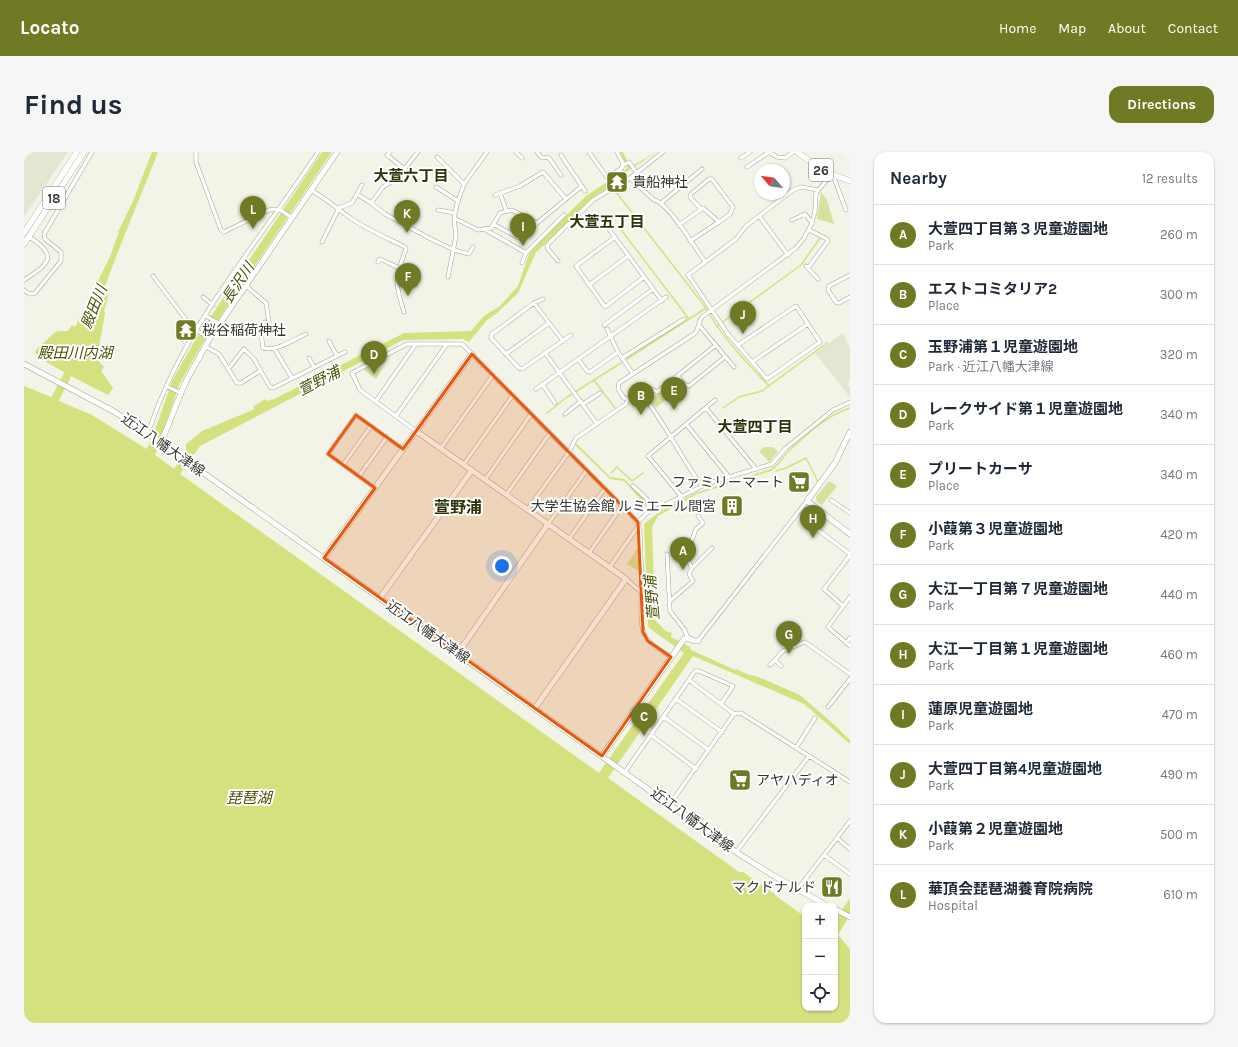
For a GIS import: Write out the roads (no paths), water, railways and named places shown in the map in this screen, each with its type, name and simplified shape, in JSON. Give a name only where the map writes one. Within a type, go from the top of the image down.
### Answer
[{"type":"main road","name":"18","points":[[24,244],[26,235],[77,152]]},
{"type":"main road","name":"18","points":[[26,235],[84,152]]},
{"type":"main road","name":"26","points":[[797,152],[832,175],[850,180]]},
{"type":"street","points":[[24,290],[29,294],[35,293],[61,260],[61,252],[45,239],[44,234],[92,152]]},
{"type":"street","points":[[148,434],[167,386],[197,331],[208,316],[213,305],[318,152]]},
{"type":"street","points":[[161,443],[180,393],[206,347],[209,338],[337,152]]},
{"type":"street","points":[[390,152],[387,155],[412,175]]},
{"type":"street","points":[[372,202],[383,187],[397,178],[418,152]]},
{"type":"street","points":[[448,277],[456,236],[454,216],[458,200],[464,184],[487,152]]},
{"type":"street","points":[[516,152],[522,158]]},
{"type":"street","points":[[537,152],[541,157],[549,158],[561,175]]},
{"type":"street","points":[[589,152],[608,177],[621,172],[628,165]]},
{"type":"street","points":[[617,152],[637,173]]},
{"type":"street","points":[[558,261],[547,246],[586,206],[637,173],[663,152]]},
{"type":"street","points":[[741,158],[750,152]]},
{"type":"street","points":[[747,167],[769,152],[777,157],[785,158],[793,152]]},
{"type":"street","points":[[196,153],[196,162],[221,230],[224,232],[269,210],[279,210],[291,217]]},
{"type":"street","points":[[561,155],[585,191]]},
{"type":"street","points":[[437,157],[464,184]]},
{"type":"street","points":[[661,203],[702,169]]},
{"type":"street","points":[[495,195],[520,186],[543,172],[566,199]]},
{"type":"street","points":[[621,172],[654,200],[661,203],[705,262]]},
{"type":"street","points":[[628,399],[624,397],[618,388],[618,385],[694,334],[699,329],[701,318],[788,255],[800,243],[812,223],[818,190],[832,175],[846,210]]},
{"type":"street","points":[[690,241],[719,222],[730,214],[733,207],[712,179],[709,179],[691,194],[690,197],[701,209],[704,208],[719,222]]},
{"type":"street","points":[[322,242],[339,208],[352,203],[362,185]]},
{"type":"street","points":[[493,224],[519,238],[523,238],[537,223],[582,186]]},
{"type":"street","points":[[436,187],[458,200]]},
{"type":"street","points":[[738,345],[793,306],[798,307],[808,324],[820,339],[819,344],[776,375],[767,379],[752,362],[738,345],[717,319],[688,278],[690,273],[736,239],[746,226],[797,188],[813,188],[818,190]]},
{"type":"street","points":[[311,190],[374,232],[405,247],[406,249],[396,277],[404,312]]},
{"type":"street","points":[[500,193],[506,210]]},
{"type":"street","points":[[357,194],[372,202],[385,214],[454,250],[468,254],[473,247]]},
{"type":"street","points":[[679,226],[701,209]]},
{"type":"street","points":[[438,210],[454,216],[478,230],[490,228],[500,213],[506,210],[512,210],[537,223]]},
{"type":"street","points":[[792,220],[805,214],[812,223]]},
{"type":"street","points":[[522,263],[526,253],[564,215]]},
{"type":"street","points":[[759,216],[788,255]]},
{"type":"street","points":[[608,228],[662,301]]},
{"type":"street","points":[[484,229],[526,253]]},
{"type":"street","points":[[809,230],[827,239],[828,242],[807,267],[818,279]]},
{"type":"street","points":[[24,280],[39,271],[47,263],[48,258],[44,248],[26,235]]},
{"type":"street","points":[[615,237],[576,266],[605,307],[644,277]]},
{"type":"street","points":[[589,284],[628,256]]},
{"type":"street","points":[[378,262],[380,259],[399,268]]},
{"type":"street","points":[[850,275],[829,286],[828,290],[836,302],[839,303],[850,297]]},
{"type":"street","points":[[153,276],[197,331],[209,338]]},
{"type":"street","points":[[231,280],[244,287],[266,303],[267,322],[260,326],[263,348],[274,348],[306,334]]},
{"type":"street","points":[[397,283],[415,285]]},
{"type":"street","points":[[633,374],[618,352],[605,327],[653,289]]},
{"type":"street","points":[[204,296],[213,305]]},
{"type":"street","points":[[536,389],[666,297]]},
{"type":"street","points":[[544,298],[534,303],[492,334],[491,338],[522,369],[571,335]]},
{"type":"street","points":[[534,303],[563,341]]},
{"type":"street","points":[[208,316],[219,324]]},
{"type":"street","points":[[622,358],[684,319]]},
{"type":"street","points":[[506,354],[549,323]]},
{"type":"street","points":[[752,362],[808,324]]},
{"type":"street","points":[[699,325],[734,367]]},
{"type":"street","points":[[329,341],[337,356]]},
{"type":"street","points":[[640,590],[360,390],[352,373],[407,344],[462,344],[639,524],[642,584],[640,590],[643,632],[648,641],[671,657]]},
{"type":"street","points":[[376,401],[416,344]]},
{"type":"street","points":[[396,416],[447,344]]},
{"type":"street","points":[[528,510],[569,452],[576,438],[626,404],[628,399],[648,387],[657,392],[716,345]]},
{"type":"street","points":[[206,347],[219,354],[237,383],[241,383],[260,371]]},
{"type":"street","points":[[274,348],[292,378]]},
{"type":"street","points":[[229,368],[244,349],[254,359],[270,387],[273,388],[345,352]]},
{"type":"street","points":[[578,359],[587,372],[590,372],[618,352]]},
{"type":"street","points":[[545,353],[597,424]]},
{"type":"street","points":[[324,558],[472,354]]},
{"type":"street","points":[[678,376],[686,385],[690,386],[725,357]]},
{"type":"street","points":[[309,358],[314,367]]},
{"type":"street","name":"近江八幡大津線","points":[[24,364],[113,411],[148,434],[736,851],[798,890],[822,903]]},
{"type":"street","points":[[441,448],[494,375]]},
{"type":"street","points":[[542,384],[555,403]]},
{"type":"street","points":[[167,386],[180,393]]},
{"type":"street","points":[[640,392],[656,410],[685,463],[702,486]]},
{"type":"street","points":[[565,414],[600,393]]},
{"type":"street","points":[[464,464],[513,395]]},
{"type":"street","points":[[681,496],[648,456],[715,400]]},
{"type":"street","points":[[655,510],[702,486],[772,464],[786,448],[832,410],[850,402]]},
{"type":"street","points":[[706,408],[756,469]]},
{"type":"street","points":[[485,480],[531,414]]},
{"type":"street","points":[[375,488],[328,454],[348,426],[356,415],[403,449]]},
{"type":"street","points":[[686,424],[729,477]]},
{"type":"street","points":[[343,465],[371,426]]},
{"type":"street","points":[[667,554],[670,611],[684,629],[688,638],[698,641],[835,463],[850,432]]},
{"type":"street","points":[[506,495],[550,433]]},
{"type":"street","points":[[359,476],[387,437]]},
{"type":"street","points":[[380,598],[472,470]]},
{"type":"street","points":[[458,653],[587,470]]},
{"type":"street","points":[[609,568],[649,511],[647,499],[633,486]]},
{"type":"street","points":[[569,539],[605,488]]},
{"type":"street","points":[[831,500],[850,513]]},
{"type":"street","points":[[807,501],[850,534]]},
{"type":"street","points":[[589,553],[622,506]]},
{"type":"street","points":[[824,514],[814,527],[850,554],[824,589],[824,591],[843,606]]},
{"type":"street","points":[[692,568],[686,556],[696,529],[703,523],[698,516]]},
{"type":"street","points":[[670,601],[693,581],[688,574],[712,548]]},
{"type":"street","points":[[535,708],[626,579]]},
{"type":"street","points":[[850,597],[828,627],[850,646]]},
{"type":"street","points":[[604,757],[671,657],[682,642],[688,638]]},
{"type":"street","points":[[846,643],[850,638]]},
{"type":"street","points":[[770,665],[783,651],[805,642],[850,674]]},
{"type":"street","points":[[775,660],[781,666]]},
{"type":"street","points":[[625,772],[695,671],[699,671],[733,686],[721,704]]},
{"type":"street","points":[[828,707],[850,679]]},
{"type":"street","points":[[689,680],[734,714],[741,713],[850,782]]},
{"type":"street","points":[[676,699],[722,732]]},
{"type":"street","points":[[670,804],[734,714]]},
{"type":"street","points":[[664,717],[709,750]]},
{"type":"street","points":[[796,748],[815,718]]},
{"type":"street","points":[[651,735],[696,769]]},
{"type":"street","points":[[736,851],[809,756]]},
{"type":"street","points":[[798,890],[850,821]]},
{"type":"street","points":[[837,838],[850,849]]},
{"type":"street","points":[[824,855],[850,874]]},
{"type":"street","points":[[838,911],[850,917]]},
{"type":"water","name":"殿田川内湖","points":[[152,152],[158,152],[104,289],[108,297],[104,311],[105,313],[97,359],[104,367],[101,371],[113,388],[108,395],[71,376],[67,382],[62,379],[64,372],[46,362],[46,359],[36,354],[35,351],[54,333],[58,331],[68,331],[72,325],[75,327],[109,259],[119,232],[117,231],[119,230],[133,201]]},
{"type":"water","name":"琵琶湖","points":[[620,152],[623,152],[630,167],[657,152],[612,181],[611,183],[613,186],[593,197],[559,232],[536,252],[518,293],[496,314],[487,320],[469,342],[463,339],[403,340],[200,446],[180,474],[599,773],[684,653],[649,628],[648,625],[644,524],[658,513],[695,493],[771,469],[771,471],[697,494],[658,516],[652,527],[655,620],[666,631],[672,633],[671,637],[690,647],[691,650],[744,674],[756,676],[800,695],[838,728],[850,741],[850,744],[804,704],[693,656],[608,778],[739,872],[743,872],[775,894],[802,915],[802,1011],[838,1011],[838,935],[850,949],[850,1023],[24,1023],[24,386],[51,397],[55,392],[60,396],[59,401],[92,415],[148,450],[150,442],[158,447],[155,455],[174,469],[186,453],[186,444],[202,431],[255,409],[253,407],[265,399],[267,401],[274,399],[404,333],[471,331],[484,316],[500,306],[518,286],[529,254],[537,244],[586,196],[628,168]]},
{"type":"water","points":[[577,444],[610,477],[624,479],[645,500],[645,505],[643,505],[642,501],[624,481],[610,479],[575,445]]},
{"type":"water","name":"琵琶湖","points":[[850,898],[850,915],[838,935],[838,916]]},
{"type":"waterway","name":"長沢川","points":[[148,454],[154,445],[176,382],[201,338],[327,152]]},
{"type":"waterway","points":[[613,188],[706,308]]},
{"type":"waterway","points":[[619,227],[689,319]]},
{"type":"waterway","points":[[717,326],[801,265],[820,238]]},
{"type":"waterway","points":[[627,359],[706,308],[726,339],[768,385]]},
{"type":"waterway","points":[[723,408],[739,397],[762,391],[827,343]]},
{"type":"waterway","points":[[547,413],[567,397],[621,363]]},
{"type":"waterway","name":"殿田川","points":[[53,403],[66,378]]},
{"type":"waterway","points":[[594,380],[615,408]]},
{"type":"waterway","points":[[769,471],[817,426],[833,415],[850,408]]},
{"type":"waterway","points":[[776,471],[786,468],[806,458],[818,482]]},
{"type":"waterway","points":[[611,473],[617,467],[632,481],[643,473]]},
{"type":"waterway","points":[[736,670],[747,675]]},
{"type":"waterway","points":[[847,738],[850,741]]},
{"type":"place","name":"貴船神社","points":[[617,182]]},
{"type":"place","name":"華頂会琵琶湖養育院病院","points":[[253,229]]},
{"type":"place","name":"小葭第２児童遊園地","points":[[407,233]]},
{"type":"place","name":"蓮原児童遊園地","points":[[523,246]]},
{"type":"place","name":"小葭第３児童遊園地","points":[[408,296]]},
{"type":"place","name":"桜谷稲荷神社","points":[[186,330]]},
{"type":"place","name":"大萱四丁目第4児童遊園地","points":[[743,334]]},
{"type":"place","name":"レークサイド第１児童遊園地","points":[[374,374]]},
{"type":"place","name":"プリートカーサ","points":[[674,410]]},
{"type":"place","name":"エストコミタリア2","points":[[641,415]]},
{"type":"place","name":"ファミリーマート","points":[[799,482]]},
{"type":"place","name":"大学生協会館 ルミエール間宮","points":[[732,506]]},
{"type":"place","name":"大江一丁目第１児童遊園地","points":[[813,538]]},
{"type":"place","name":"大萱四丁目第３児童遊園地","points":[[683,570]]},
{"type":"place","name":"大江一丁目第７児童遊園地","points":[[789,654]]},
{"type":"place","name":"玉野浦第１児童遊園地","points":[[644,736]]},
{"type":"place","name":"アヤハディオ","points":[[740,780]]},
{"type":"place","name":"マクドナルド","points":[[832,887]]},
{"type":"district","name":"大萱六丁目","points":[[411,176]]},
{"type":"district","name":"大萱五丁目","points":[[607,222]]},
{"type":"district","name":"大萱四丁目","points":[[755,427]]},
{"type":"district","name":"萱野浦","points":[[458,507]]}]
